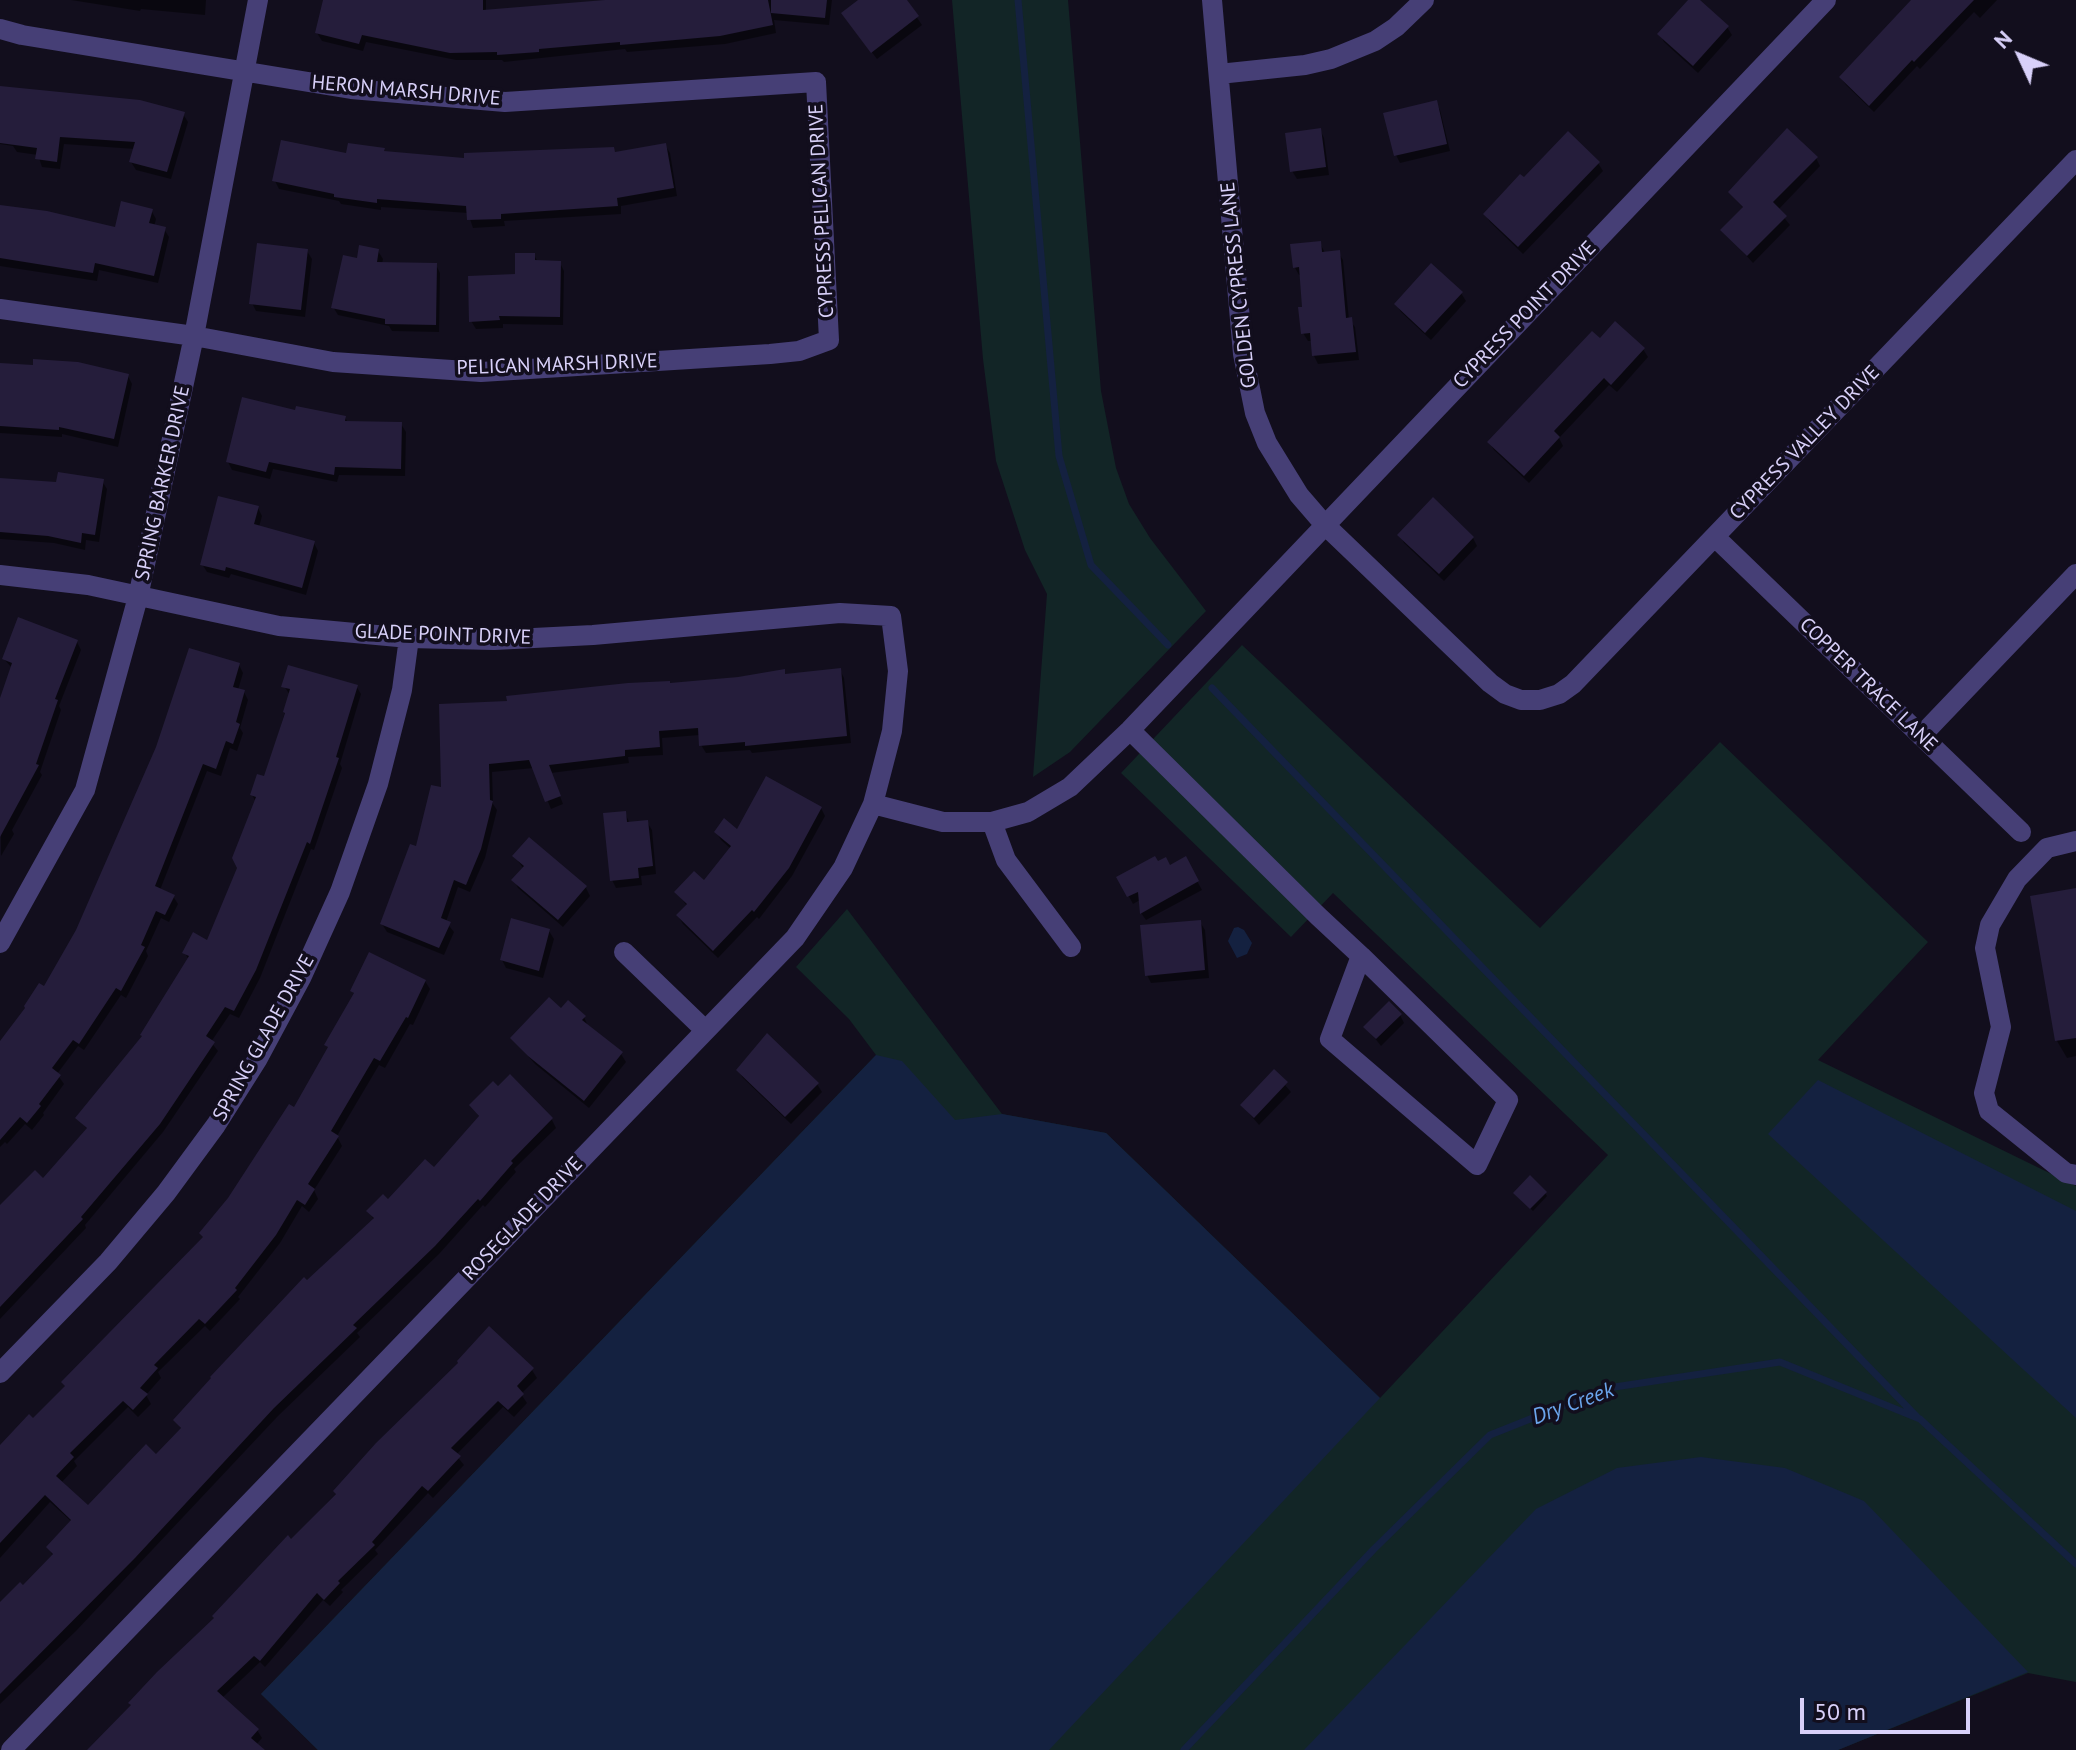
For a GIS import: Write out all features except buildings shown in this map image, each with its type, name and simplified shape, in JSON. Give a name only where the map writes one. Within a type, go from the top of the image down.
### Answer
[{"type":"street","name":"SPRING BARKER DRIVE","points":[[0,943],[85,790],[138,597],[194,336],[258,0]]},
{"type":"street","name":"GOLDEN CYPRESS LANE","points":[[1212,0],[1243,354],[1251,398],[1263,433],[1280,468],[1324,524],[1490,683],[1505,694],[1521,700]]},
{"type":"street","points":[[1219,74],[1305,65],[1354,51],[1396,27],[1424,0]]},
{"type":"street","name":"CYPRESS POINT DRIVE","points":[[1130,730],[1826,0]]},
{"type":"street","name":"HERON MARSH DRIVE","points":[[0,29],[351,89],[505,102],[816,82]]},
{"type":"street","name":"CYPRESS PELICAN DRIVE","points":[[816,82],[829,340]]},
{"type":"street","name":"CYPRESS VALLEY DRIVE","points":[[1521,700],[1540,700],[1559,694],[1573,684],[2076,160]]},
{"type":"street","name":"PELICAN MARSH DRIVE","points":[[0,309],[194,336],[333,362],[481,372],[770,354],[799,351],[829,340]]},
{"type":"street","name":"COPPER TRACE LANE","points":[[1715,537],[2021,832]]},
{"type":"street","points":[[1921,736],[2076,574]]},
{"type":"street","name":"GLADE POINT DRIVE","points":[[0,575],[88,585],[279,626],[409,638],[494,640],[593,635],[840,613],[891,616]]},
{"type":"street","name":"ROSEGLADE DRIVE","points":[[25,1745],[795,938],[843,868],[873,804],[892,731],[898,671],[891,616]]},
{"type":"street","name":"SPRING GLADE DRIVE","points":[[0,1373],[108,1262],[166,1193],[216,1125],[257,1060],[301,978],[340,892],[378,784],[402,690],[409,638]]},
{"type":"street","points":[[873,804],[943,822],[992,822],[1028,812],[1070,787],[1130,730],[1361,956],[1508,1100],[1477,1165],[1330,1039],[1361,956]]},
{"type":"street","points":[[992,822],[1006,860],[1071,947]]},
{"type":"street","points":[[2076,841],[2047,848],[2017,879],[1990,925],[1985,948],[2001,1027],[1984,1093],[1989,1111],[2066,1173],[2076,1175]]},
{"type":"street","points":[[624,952],[705,1030]]},
{"type":"green space","points":[[952,0],[1068,0],[1101,391],[1116,468],[1129,504],[1150,538],[1206,611],[1070,752],[1033,777],[1047,594],[1025,550],[996,461],[983,359]]},
{"type":"green space","points":[[1242,645],[1540,928],[1720,742],[1928,942],[1818,1060],[2076,1186],[2076,1682],[2028,1673],[1838,1750],[318,1750],[261,1694],[876,1055],[849,1019],[796,967],[847,909],[1002,1114],[1106,1133],[1380,1398],[1608,1155],[1333,893],[1291,937],[1121,773]]},
{"type":"water","points":[[1234,928],[1244,930],[1252,943],[1247,954],[1237,958],[1228,941]]},
{"type":"water","points":[[876,1055],[902,1061],[955,1120],[1002,1114],[1106,1133],[1380,1398],[1049,1750],[318,1750],[261,1694]]},
{"type":"water","points":[[1818,1080],[2076,1211],[2076,1418],[1768,1134]]},
{"type":"water","points":[[1701,1457],[1785,1468],[1864,1501],[2028,1672],[1838,1750],[1304,1750],[1536,1509],[1617,1468]]},
{"type":"waterway","points":[[1018,0],[1059,456],[1091,565],[1168,645]]},
{"type":"waterway","points":[[1212,688],[1917,1417]]},
{"type":"waterway","name":"Dry Creek","points":[[1184,1750],[1374,1549],[1490,1435],[1608,1388],[1780,1362],[1920,1419],[2076,1564]]}]
